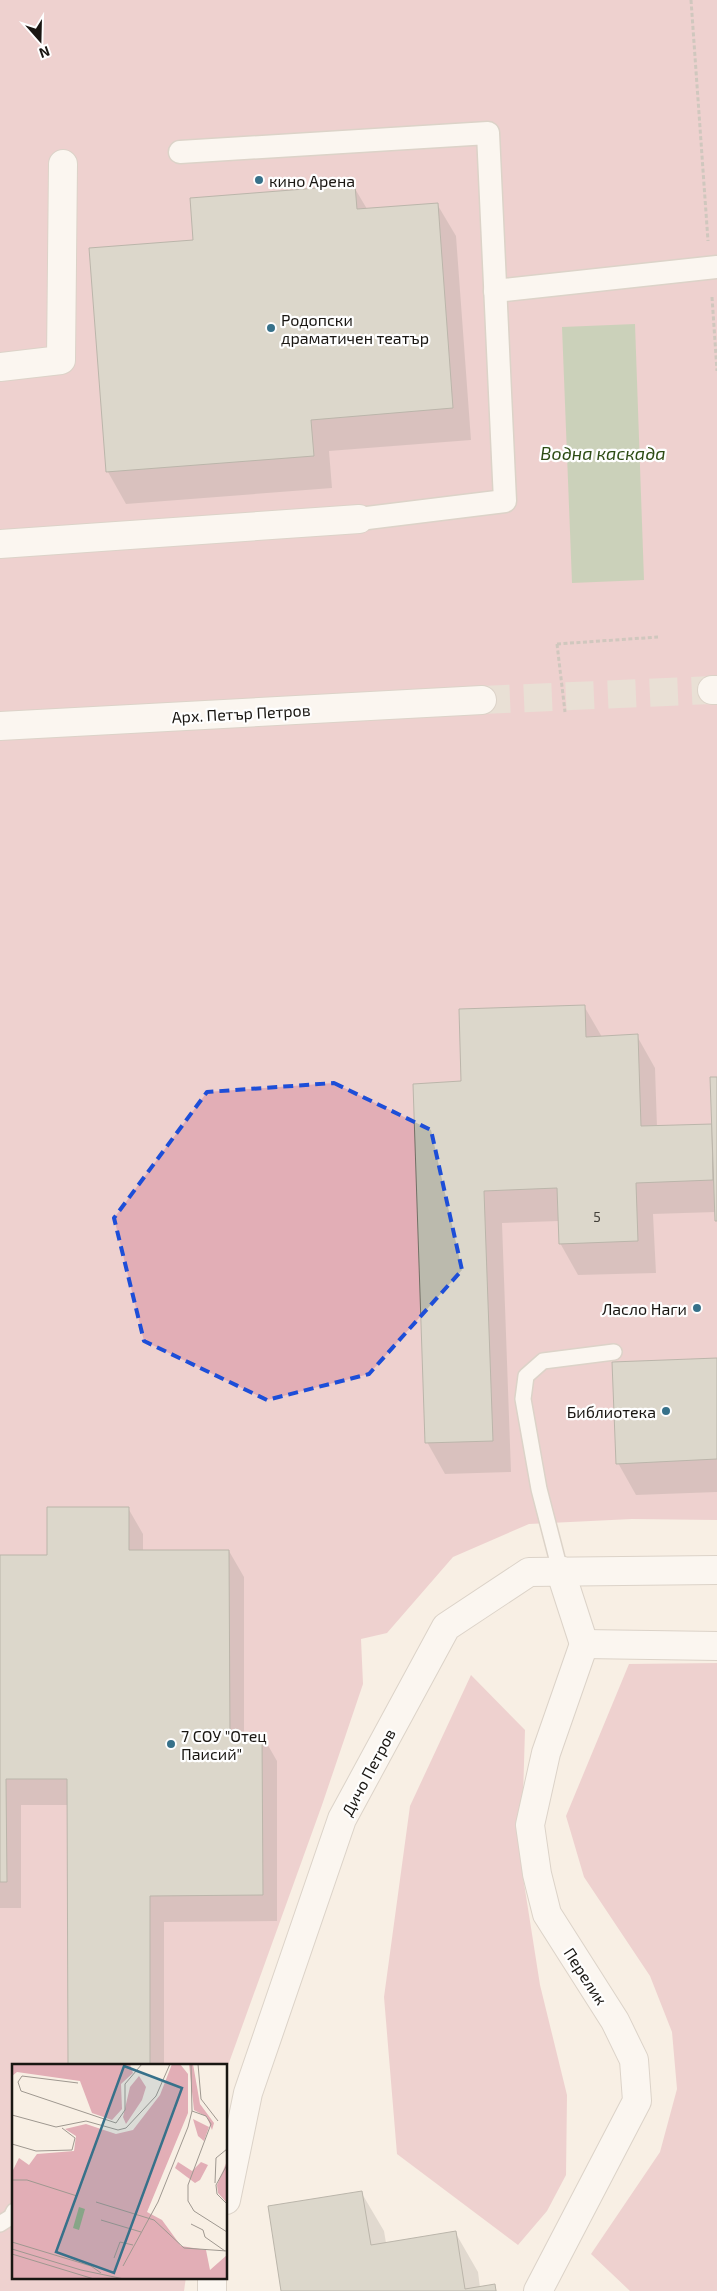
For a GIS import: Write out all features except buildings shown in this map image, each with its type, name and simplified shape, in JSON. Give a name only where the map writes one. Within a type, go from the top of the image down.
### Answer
[{"type":"street","points":[[0,544],[359,519],[505,502],[488,133],[180,152]]},
{"type":"street","points":[[0,368],[61,360],[63,164]]},
{"type":"street","points":[[495,291],[714,268]]},
{"type":"street","name":"Арх. Петър Петров","points":[[0,726],[482,700]]},
{"type":"street","points":[[560,1570],[584,1644],[717,1646]]},
{"type":"street","name":"Дичо Петров","points":[[228,2190],[248,2093],[347,1810],[446,1627],[529,1572],[560,1570],[717,1570]]},
{"type":"street","name":"Перелик","points":[[538,2291],[637,2101],[634,2060],[615,2021],[547,1914],[537,1874],[530,1825],[546,1753],[584,1644]]},
{"type":"street","points":[[212,2278],[212,2291]]},
{"type":"lane","points":[[560,1570],[539,1489],[524,1408],[523,1399],[526,1376],[543,1361],[614,1352]]},
{"type":"lane","points":[[0,2224],[12,2215]]},
{"type":"path","points":[[691,0],[714,268],[717,371]]},
{"type":"path","points":[[565,712],[558,644],[658,637]]},
{"type":"highlighted area","points":[[334,1083],[431,1130],[462,1270],[369,1374],[267,1400],[144,1341],[114,1218],[207,1092]]},
{"type":"shaded area","points":[[0,0],[717,0],[717,1520],[632,1519],[529,1524],[453,1557],[387,1633],[361,1639],[363,1684],[322,1805],[228,2065],[12,2064],[12,2278],[186,2278],[184,2291],[0,2291]]},
{"type":"shaded area","points":[[717,1663],[717,2291],[630,2291],[591,2254],[660,2152],[677,2089],[672,2032],[650,1976],[584,1877],[566,1816],[629,1664]]},
{"type":"shaded area","points":[[471,1675],[525,1730],[521,1864],[540,1985],[567,2095],[566,2175],[547,2211],[518,2245],[397,2154],[384,1997],[410,1806]]},
{"type":"water","name":"Водна каскада","points":[[635,324],[644,580],[572,583],[562,327]]},
{"type":"tunnel","points":[[482,700],[712,690]]},
{"type":"place","name":"кино Арена","points":[[259,180]]},
{"type":"place","name":"Родопски драматичен театър","points":[[271,328]]},
{"type":"place","name":"Ласло Наги","points":[[697,1308]]},
{"type":"place","name":"Библиотека","points":[[666,1411]]},
{"type":"place","name":"7 СОУ \"Отец Паисий\"","points":[[171,1744]]}]
